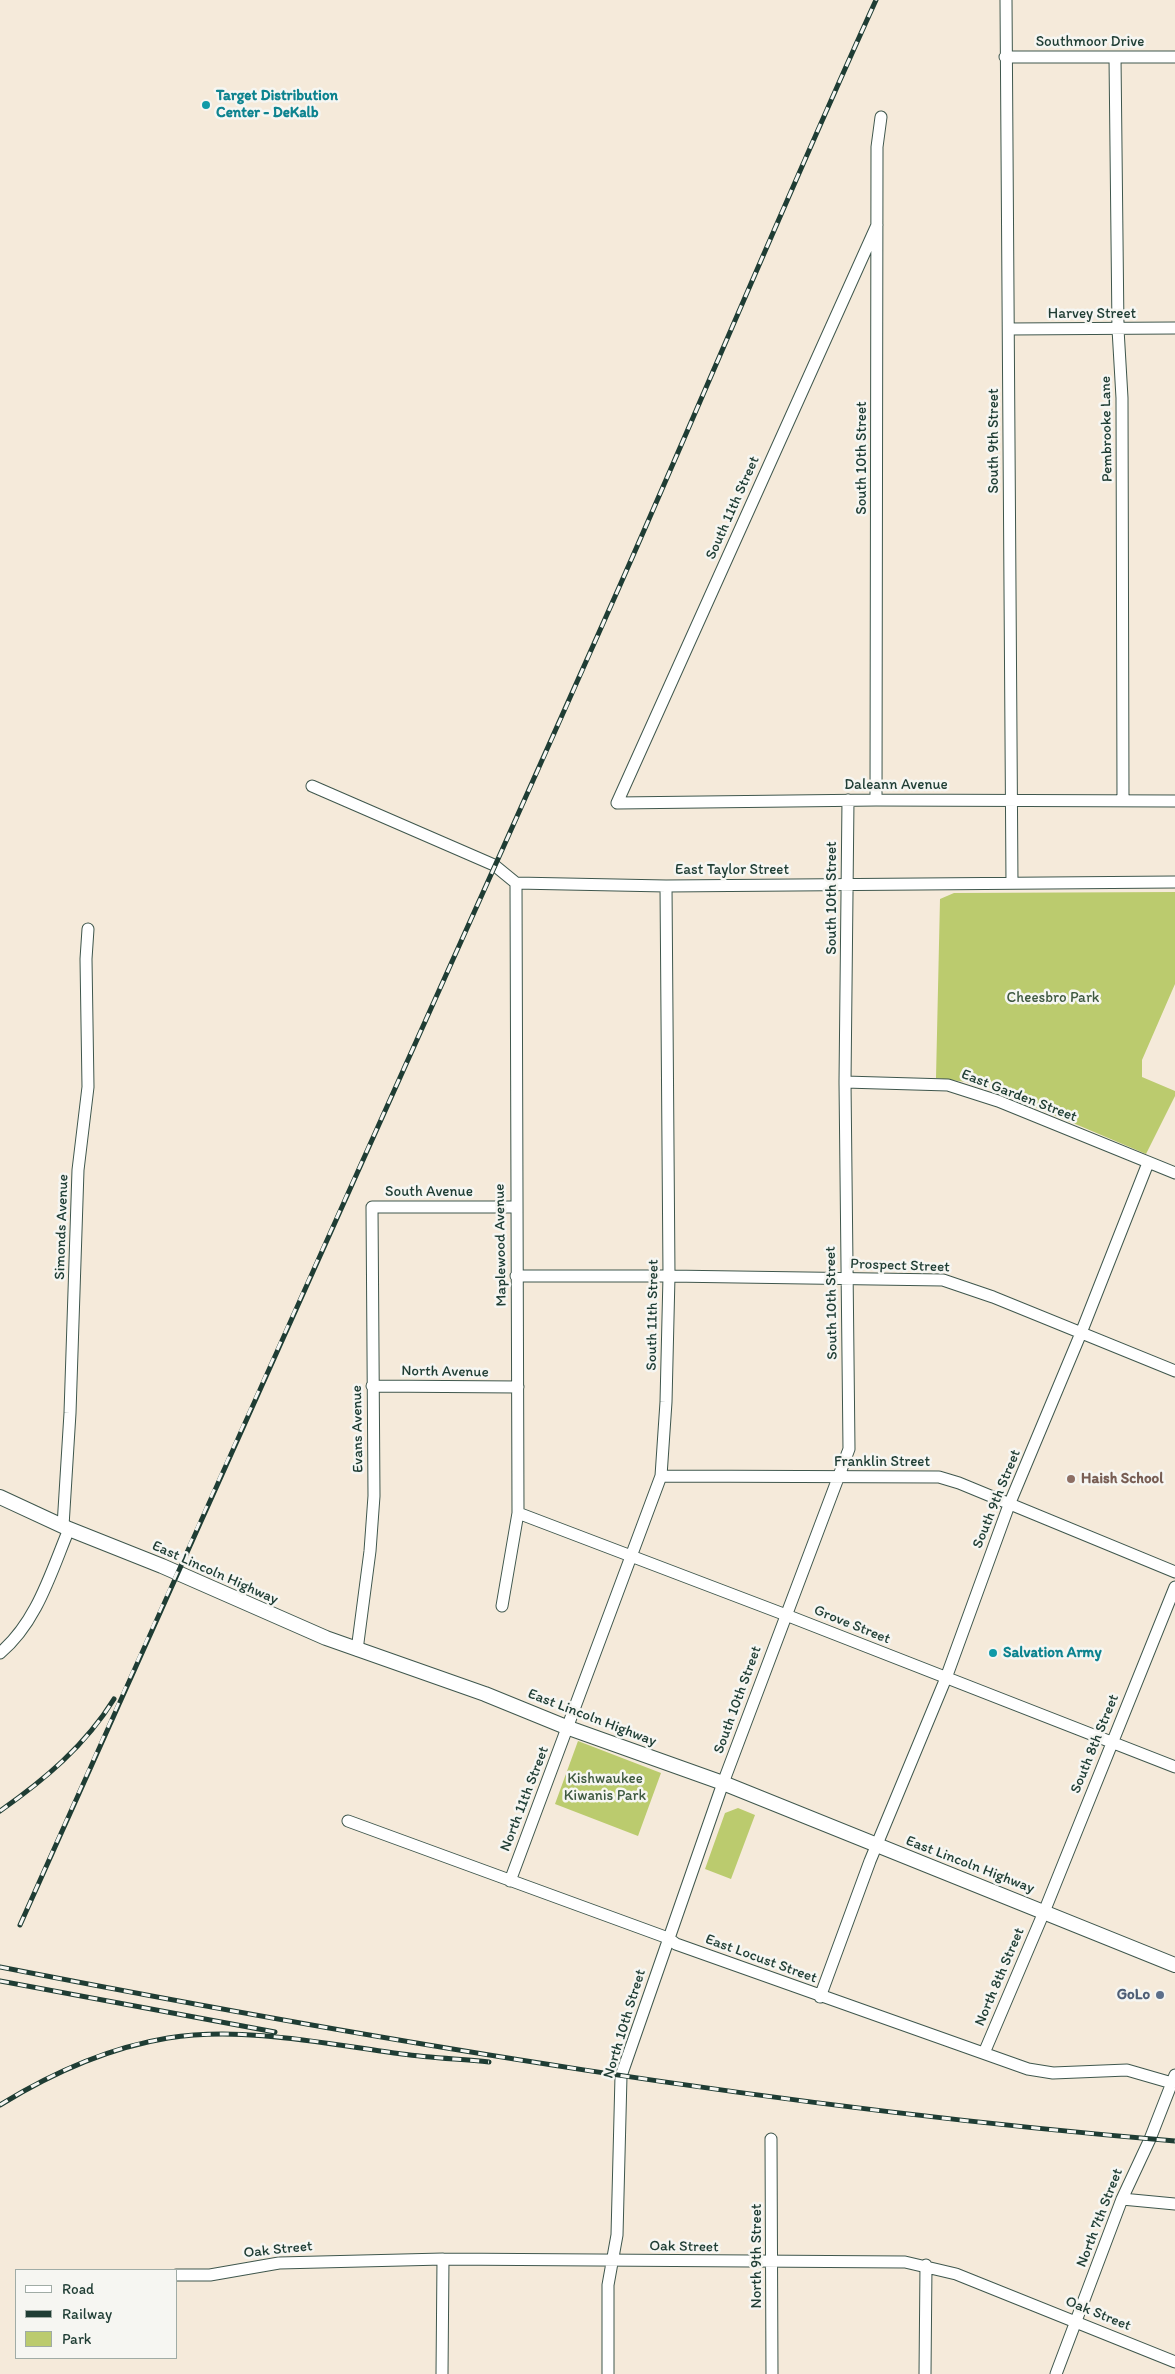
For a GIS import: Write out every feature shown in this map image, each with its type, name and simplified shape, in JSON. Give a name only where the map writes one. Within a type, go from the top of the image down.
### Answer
[{"type":"main road","name":"East Lincoln Highway","points":[[0,1497],[66,1527],[357,1650],[485,1694],[566,1727],[723,1783],[875,1846],[1175,1965]]},
{"type":"street","name":"South 9th Street","points":[[1006,0],[1012,882]]},
{"type":"street","name":"Southmoor Drive","points":[[1005,57],[1175,57]]},
{"type":"street","name":"Pembrooke Lane","points":[[1115,58],[1118,329],[1122,398],[1123,801]]},
{"type":"street","name":"South 10th Street","points":[[876,800],[877,146],[882,117]]},
{"type":"street","name":"South 11th Street","points":[[617,803],[877,225]]},
{"type":"street","name":"Harvey Street","points":[[1009,329],[1175,328]]},
{"type":"street","points":[[312,786],[490,863],[516,883]]},
{"type":"street","name":"South 10th Street","points":[[723,1783],[849,1449],[845,1082],[848,800]]},
{"type":"street","name":"Daleann Avenue","points":[[617,803],[848,800],[1175,801]]},
{"type":"street","name":"East Taylor Street","points":[[516,883],[666,886],[1175,882]]},
{"type":"street","name":"Maplewood Avenue","points":[[502,1606],[518,1513],[516,883]]},
{"type":"street","name":"South 11th Street","points":[[566,1727],[661,1476],[666,1402],[670,1276],[666,886]]},
{"type":"street","name":"Simonds Avenue","points":[[0,1653],[18,1634],[35,1609],[66,1527],[78,1170],[88,1087],[86,959],[88,929]]},
{"type":"street","name":"East Garden Street","points":[[845,1082],[948,1085],[998,1101],[1175,1173]]},
{"type":"street","name":"South 9th Street","points":[[875,1846],[946,1678],[1009,1505],[1082,1333],[1148,1162]]},
{"type":"street","name":"South Avenue","points":[[372,1207],[516,1207]]},
{"type":"street","name":"Evans Avenue","points":[[357,1650],[370,1551],[374,1496],[372,1207]]},
{"type":"street","name":"Prospect Street","points":[[516,1276],[670,1276],[953,1281],[1175,1371]]},
{"type":"street","name":"North Avenue","points":[[372,1386],[518,1388]]},
{"type":"street","name":"Franklin Street","points":[[661,1476],[938,1477],[959,1483],[1175,1572]]},
{"type":"street","name":"Grove Street","points":[[518,1513],[786,1615],[1175,1767]]},
{"type":"street","name":"South 8th Street","points":[[1044,1912],[1175,1587]]},
{"type":"street","name":"North 11th Street","points":[[510,1881],[566,1727]]},
{"type":"street","name":"North 10th Street","points":[[608,2374],[608,2285],[617,2235],[621,2076],[723,1783]]},
{"type":"street","name":"East Locust Street","points":[[348,1822],[668,1938],[676,1944],[820,1997],[1037,2071],[1127,2070],[1173,2079]]},
{"type":"street","points":[[820,1997],[875,1846]]},
{"type":"street","name":"North 8th Street","points":[[984,2054],[1044,1912]]},
{"type":"street","name":"North 7th Street","points":[[1056,2374],[1122,2199],[1150,2139],[1173,2079]]},
{"type":"street","name":"North 9th Street","points":[[772,2139],[772,2374]]},
{"type":"street","points":[[1122,2199],[1175,2204]]},
{"type":"street","points":[[442,2374],[443,2258]]},
{"type":"street","name":"Oak Street","points":[[178,2275],[210,2274],[279,2263],[443,2258],[773,2263],[905,2262],[926,2265],[956,2274],[1175,2362]]},
{"type":"street","points":[[925,2374],[926,2265]]},
{"type":"green space","name":"Cheesbro Park","points":[[1175,892],[1175,984],[1142,1060],[1142,1077],[1175,1091],[1175,1096],[1146,1154],[981,1084],[936,1078],[940,899],[954,893]]},
{"type":"green space","name":"Kishwaukee Kiwanis Park","points":[[578,1741],[661,1773],[638,1836],[555,1804]]},
{"type":"green space","points":[[738,1808],[755,1815],[731,1879],[705,1869],[725,1813]]},
{"type":"railway","points":[[20,1925],[543,759],[876,0]]},
{"type":"railway","points":[[0,1811],[63,1761],[90,1732],[114,1699]]},
{"type":"railway","points":[[0,1967],[292,2022],[585,2070],[879,2111],[1175,2141]]},
{"type":"railway","points":[[0,1981],[275,2032]]},
{"type":"railway","points":[[0,2105],[60,2072],[102,2055],[145,2042],[197,2035],[255,2035],[315,2041],[413,2055],[489,2062]]},
{"type":"place","name":"Target Distribution Center - DeKalb","points":[[206,105]]},
{"type":"place","name":"Haish School","points":[[1071,1479]]},
{"type":"place","name":"Salvation Army","points":[[993,1653]]},
{"type":"place","name":"GoLo","points":[[1160,1995]]}]
